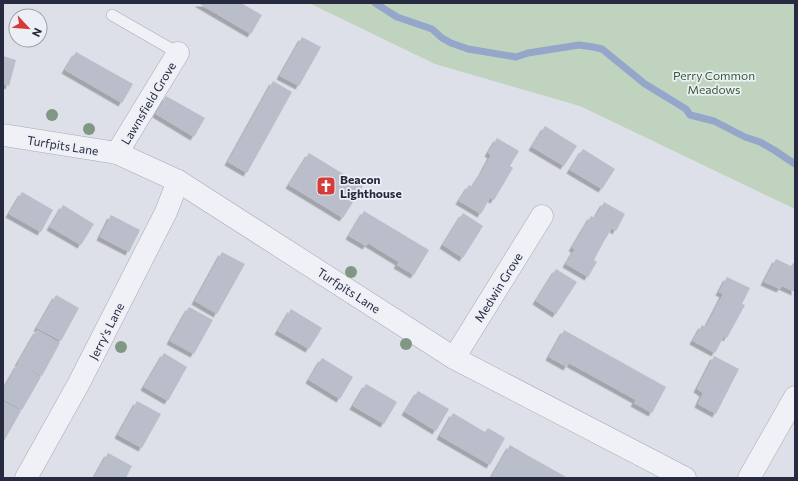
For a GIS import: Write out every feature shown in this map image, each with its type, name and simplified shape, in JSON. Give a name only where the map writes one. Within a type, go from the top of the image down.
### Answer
[{"type":"street","name":"Lawnsfield Grove","points":[[117,153],[178,53]]},
{"type":"street","name":"Turfpits Lane","points":[[3,135],[117,153],[178,181],[454,358],[685,478]]},
{"type":"street","name":"Jerry's Lane","points":[[26,478],[79,383],[166,212],[178,181]]},
{"type":"street","name":"Medwin Grove","points":[[454,358],[542,216]]},
{"type":"street","points":[[749,478],[795,397]]},
{"type":"lane","points":[[112,15],[178,53]]},
{"type":"green space","name":"Perry Common Meadows","points":[[309,3],[795,3],[795,209],[580,106],[435,64]]},
{"type":"building","points":[[198,3],[241,3],[262,15],[251,34]]},
{"type":"building","points":[[302,37],[321,47],[299,86],[280,76]]},
{"type":"building","points":[[76,52],[133,84],[122,103],[65,70]]},
{"type":"building","points":[[3,56],[16,60],[9,86],[3,84]]},
{"type":"building","points":[[273,81],[292,92],[247,173],[228,162]]},
{"type":"building","points":[[166,96],[205,118],[194,137],[156,114]]},
{"type":"building","points":[[545,126],[577,146],[564,166],[532,147]]},
{"type":"building","points":[[497,138],[519,151],[510,166],[513,168],[494,200],[490,198],[481,214],[459,201],[469,185],[472,187],[482,172],[491,155],[488,153]]},
{"type":"building","points":[[583,149],[615,169],[602,189],[570,170]]},
{"type":"building","name":"Beacon Lighthouse","points":[[309,153],[363,186],[343,218],[289,185]]},
{"type":"building","points":[[22,192],[53,210],[41,232],[9,214]]},
{"type":"building","points":[[604,202],[625,214],[616,231],[612,228],[603,243],[594,260],[597,262],[588,277],[566,264],[575,249],[572,248],[591,216],[595,218]]},
{"type":"building","points":[[63,205],[94,224],[81,245],[50,227]]},
{"type":"building","points":[[364,211],[429,250],[414,275],[397,265],[399,262],[368,243],[366,246],[349,236]]},
{"type":"building","points":[[463,213],[483,226],[463,258],[443,245]]},
{"type":"building","points":[[111,215],[140,230],[129,252],[100,237]]},
{"type":"building","points":[[222,252],[245,264],[217,314],[195,301]]},
{"type":"building","points":[[776,259],[791,266],[793,263],[795,264],[795,292],[782,286],[780,289],[764,282]]},
{"type":"building","points":[[556,269],[577,282],[556,314],[536,301]]},
{"type":"building","points":[[727,277],[750,288],[742,304],[745,305],[727,338],[724,336],[715,353],[693,341],[702,325],[706,327],[723,294],[719,292]]},
{"type":"building","points":[[56,295],[79,308],[61,341],[37,328]]},
{"type":"building","points":[[189,307],[213,320],[194,354],[170,341]]},
{"type":"building","points":[[291,309],[322,328],[309,349],[278,331]]},
{"type":"building","points":[[37,330],[60,343],[42,376],[18,363]]},
{"type":"building","points":[[564,330],[666,387],[652,413],[634,403],[636,400],[569,363],[567,367],[549,357]]},
{"type":"building","points":[[164,353],[187,367],[168,401],[144,387]]},
{"type":"building","points":[[714,356],[739,369],[716,414],[698,404],[703,393],[697,389]]},
{"type":"building","points":[[322,358],[353,377],[340,399],[309,380]]},
{"type":"building","points":[[18,364],[41,377],[22,410],[3,399],[3,390]]},
{"type":"building","points":[[366,384],[397,402],[384,424],[353,406]]},
{"type":"building","points":[[418,391],[449,409],[436,431],[405,412]]},
{"type":"building","points":[[3,401],[21,411],[3,443]]},
{"type":"building","points":[[137,401],[161,414],[142,448],[118,435]]},
{"type":"building","points":[[453,413],[485,432],[488,428],[505,438],[490,465],[440,436]]},
{"type":"building","points":[[510,445],[527,455],[568,478],[491,478]]},
{"type":"building","points":[[108,453],[132,466],[126,478],[94,478]]},
{"type":"waterway","points":[[375,3],[397,17],[432,29],[442,38],[468,49],[516,57],[528,53],[579,45],[602,49],[645,84],[686,109],[690,115],[714,121],[745,137],[760,142],[795,164]]},
{"type":"place","name":"Beacon Lighthouse","points":[[326,186]]}]
